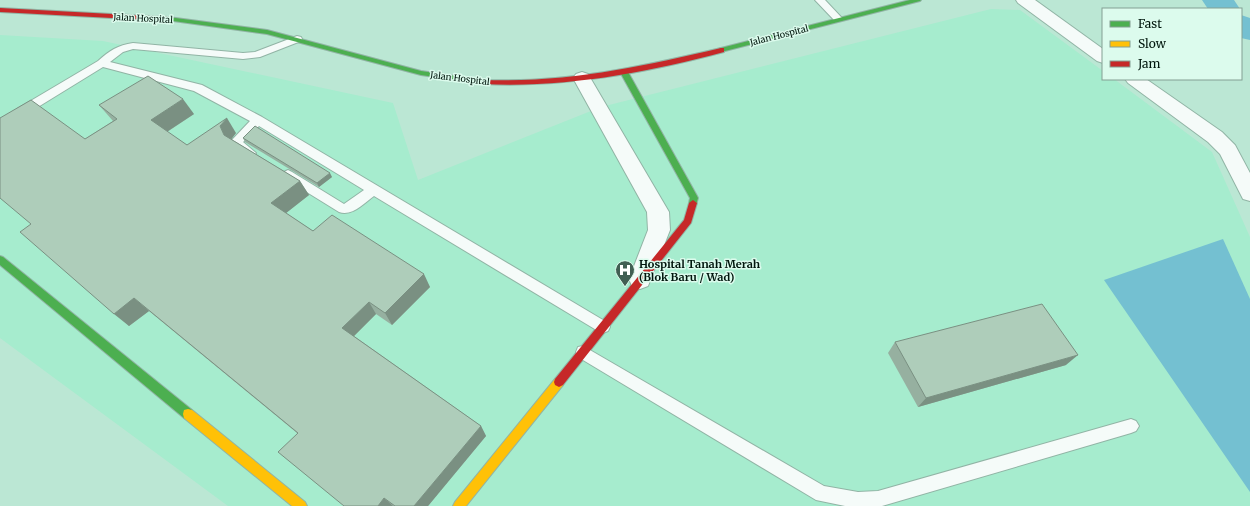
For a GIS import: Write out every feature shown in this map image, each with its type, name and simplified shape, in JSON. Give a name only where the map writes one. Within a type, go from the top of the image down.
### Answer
[{"type":"main road","name":"Jalan Hospital","points":[[0,10],[177,20],[266,32],[422,73],[474,81],[528,83],[624,72],[684,59],[918,0]]},
{"type":"main road","points":[[459,506],[688,221],[694,198],[624,72]]},
{"type":"main road","points":[[0,260],[300,506]]},
{"type":"street","points":[[1024,0],[1102,56]]},
{"type":"street","points":[[582,78],[658,212],[659,230],[639,282]]},
{"type":"street","points":[[1135,80],[1214,137],[1228,150],[1250,193]]},
{"type":"lane","points":[[820,0],[838,19]]},
{"type":"lane","points":[[9,119],[102,64],[116,50],[123,47],[133,46],[243,56],[256,55],[296,39]]},
{"type":"lane","points":[[102,64],[198,88],[258,120],[603,327]]},
{"type":"lane","points":[[258,120],[237,140],[239,146],[258,157]]},
{"type":"lane","points":[[278,169],[343,209],[350,207],[374,189]]},
{"type":"lane","points":[[583,352],[822,494],[858,500],[878,499],[1132,426]]},
{"type":"shaded area","name":"Hospital Tanah Merah (Blok Baru / Wad)","points":[[991,9],[1020,10],[1102,70],[1102,80],[1115,80],[1212,152],[1250,237],[1250,506],[228,506],[0,338],[0,35],[103,41],[393,103],[418,180],[601,107]]},
{"type":"water","points":[[1223,239],[1250,299],[1250,492],[1104,280]]},
{"type":"building","points":[[148,76],[183,99],[151,120],[187,145],[227,118],[220,126],[224,135],[300,181],[271,203],[313,231],[332,215],[424,274],[385,313],[369,302],[342,328],[481,426],[414,506],[395,506],[384,498],[378,506],[344,506],[278,452],[298,433],[134,298],[114,314],[20,232],[31,224],[0,198],[0,118],[31,100],[85,139],[117,119],[99,105]]},
{"type":"building","points":[[255,126],[330,173],[317,183],[243,138]]},
{"type":"building","points":[[1042,304],[1078,355],[926,398],[895,342]]},
{"type":"waterway","points":[[1217,0],[1224,8]]},
{"type":"waterway","points":[[1242,26],[1250,30]]},
{"type":"traffic: fast","points":[[721,50],[918,0]]},
{"type":"traffic: fast","points":[[168,19],[267,32],[421,73],[483,82]]},
{"type":"traffic: fast","points":[[624,72],[694,198],[693,203]]},
{"type":"traffic: fast","points":[[0,260],[188,414]]},
{"type":"traffic: slow","points":[[459,506],[559,382]]},
{"type":"traffic: slow","points":[[188,414],[301,506]]},
{"type":"traffic: jam","points":[[0,10],[168,19]]},
{"type":"traffic: jam","points":[[483,82],[513,83],[573,80],[633,70],[721,50]]},
{"type":"traffic: jam","points":[[559,382],[688,221],[693,203]]},
{"type":"place","name":"Hospital Tanah Merah (Blok Baru / Wad)","points":[[625,287]]}]
